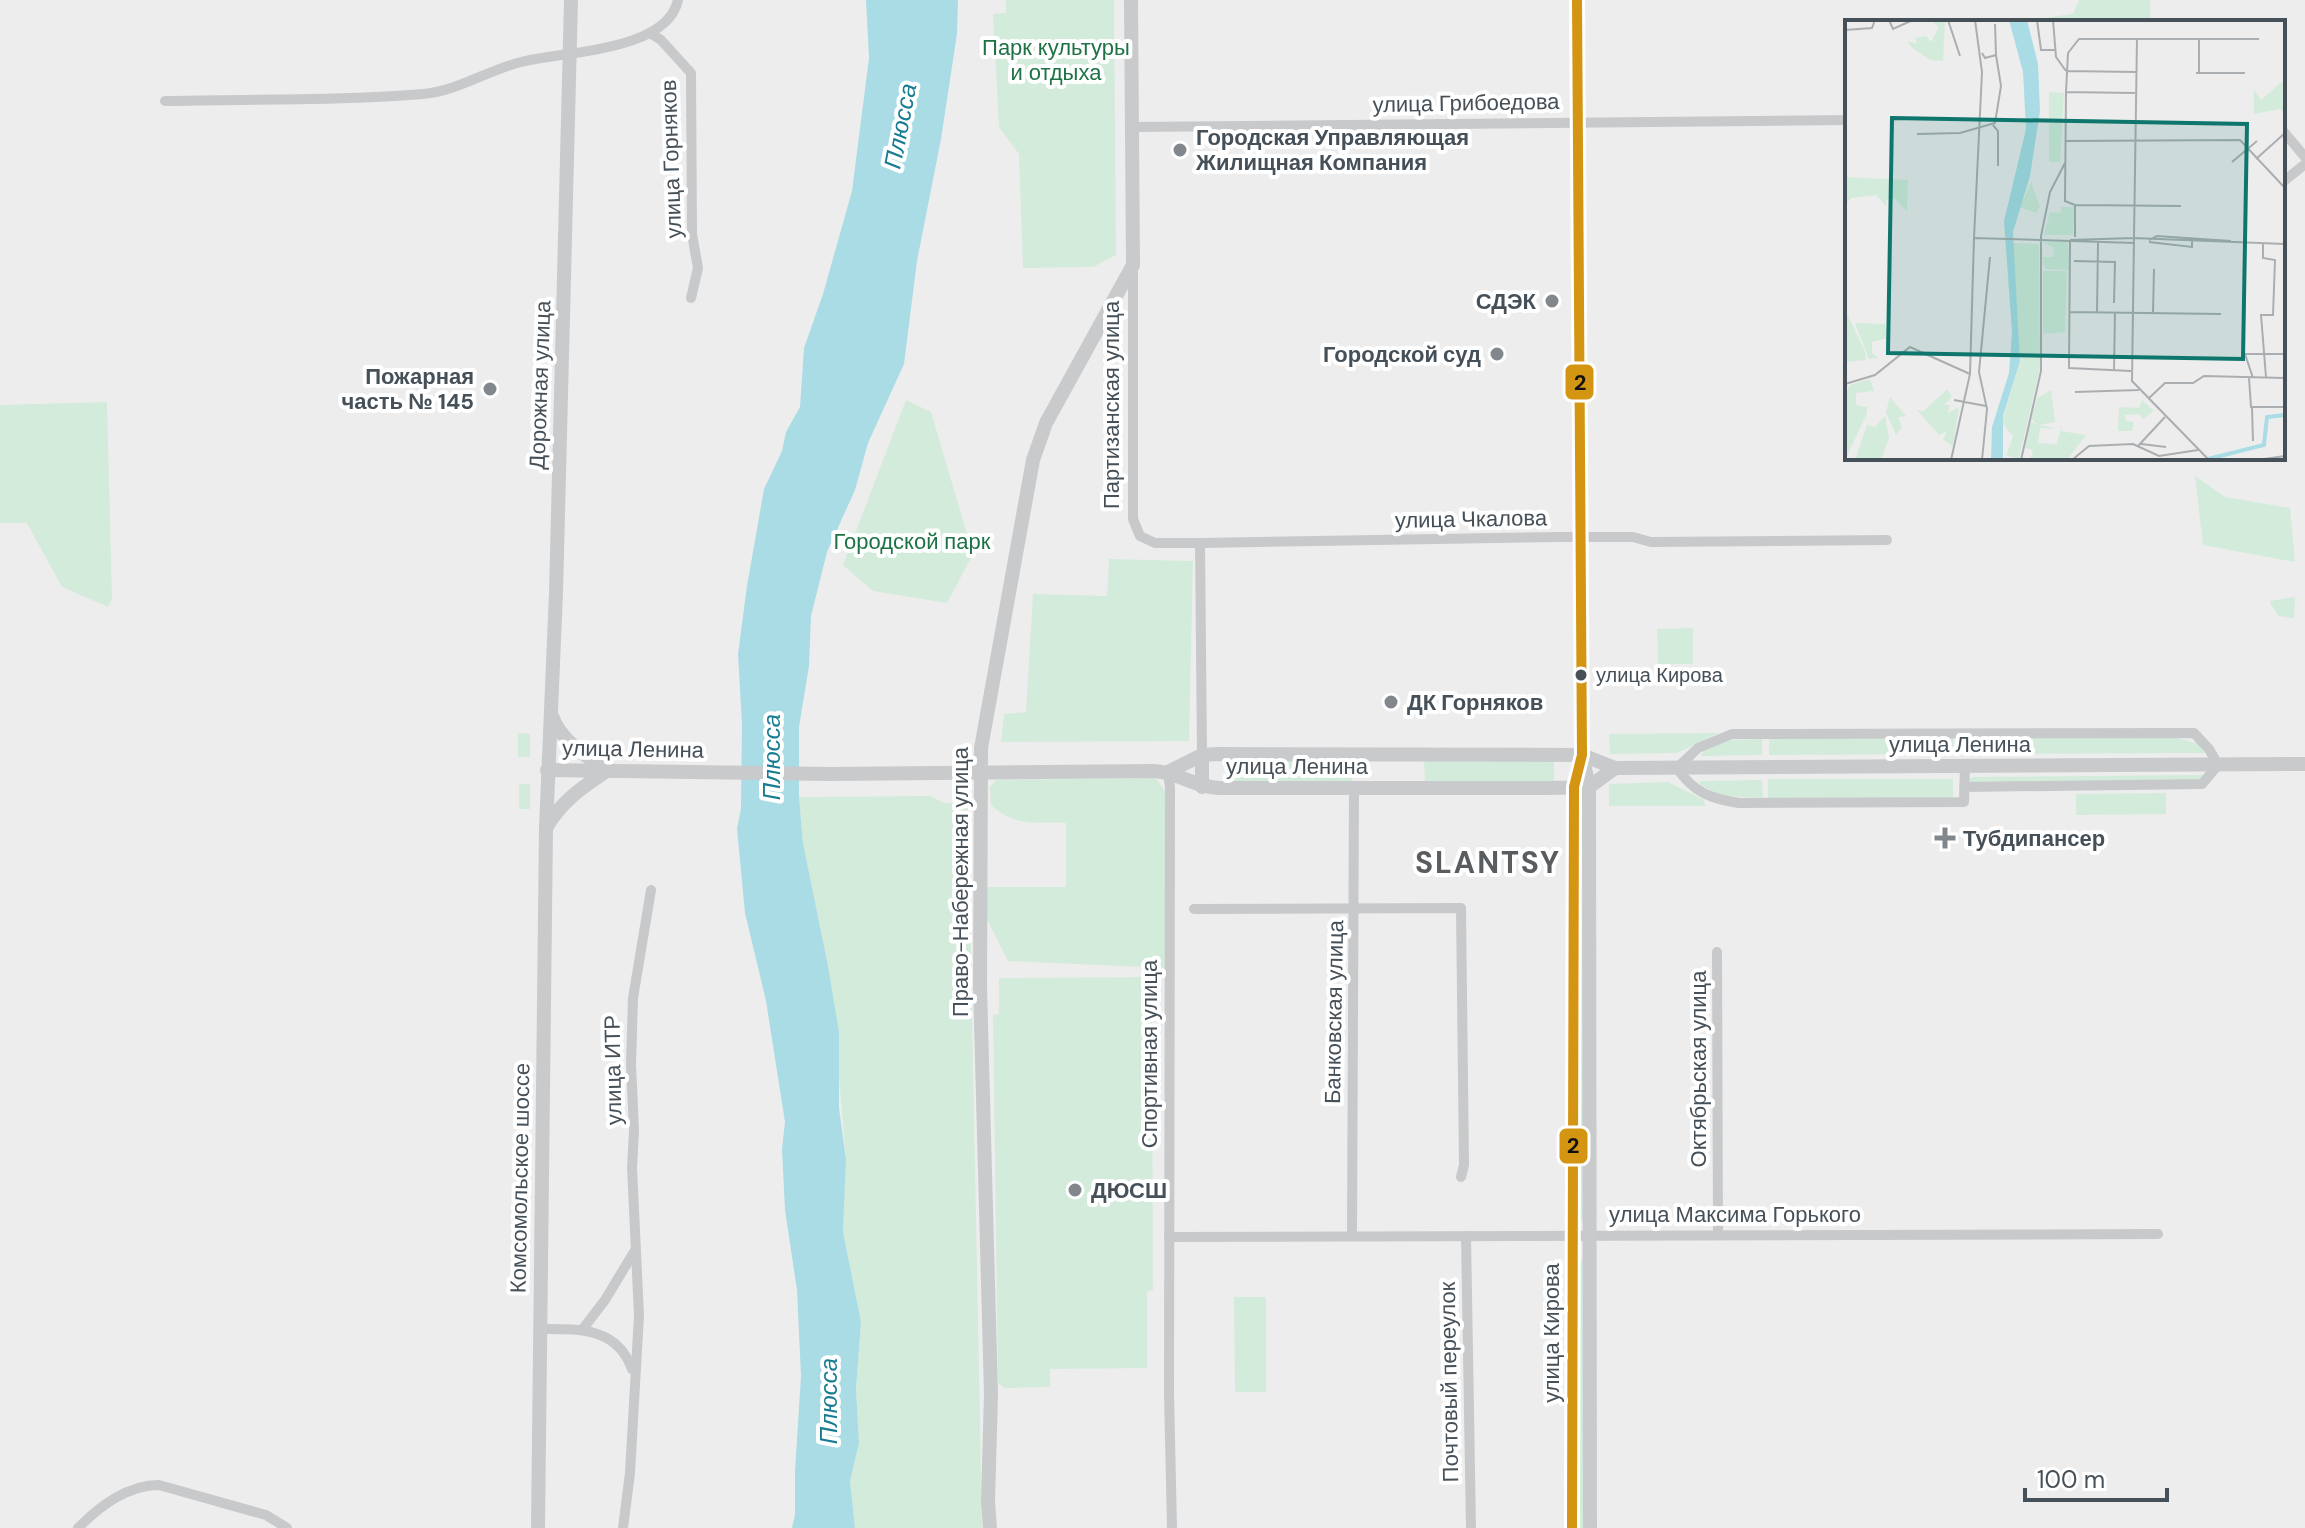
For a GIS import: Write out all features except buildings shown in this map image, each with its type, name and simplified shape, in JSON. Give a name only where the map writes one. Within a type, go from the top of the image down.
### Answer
[{"type":"street","name":"Дорожная улица","points":[[547,770],[571,0]]},
{"type":"street","points":[[165,101],[423,94],[458,86],[518,63],[604,49],[650,33],[667,22],[678,0]]},
{"type":"street","name":"Партизанская улица","points":[[1131,0],[1133,519],[1140,536],[1155,543],[1200,543]]},
{"type":"street","name":"улица Кирова","points":[[1572,1528],[1573,1235],[1582,755],[1577,0]]},
{"type":"street","name":"улица Горняков","points":[[650,33],[661,40],[691,73],[692,234],[698,268],[691,298]]},
{"type":"street","name":"улица Грибоедова","points":[[1133,127],[1845,120]]},
{"type":"street","points":[[2285,133],[2305,157]]},
{"type":"street","points":[[2285,180],[2305,164]]},
{"type":"street","name":"Право-Набережная улица","points":[[990,1528],[991,1394],[980,986],[981,748],[1033,460],[1046,423],[1133,265]]},
{"type":"street","name":"улица Чкалова","points":[[1200,543],[1579,537],[1633,537],[1651,542],[1887,540]]},
{"type":"street","points":[[1200,543],[1202,787]]},
{"type":"street","points":[[546,828],[571,794],[608,770],[565,738],[551,712]]},
{"type":"street","points":[[1964,787],[2202,784],[2218,765],[2194,733],[1732,734],[1698,748],[1677,768],[1688,784],[1719,800],[1739,803],[1964,802],[1964,787],[1965,766]]},
{"type":"street","name":"улица Ленина","points":[[1168,772],[1202,755],[1582,755],[1615,768],[2305,764]]},
{"type":"street","points":[[1581,787],[1615,768]]},
{"type":"street","name":"улица Ленина","points":[[547,770],[830,774],[1168,772],[1202,787],[1581,787]]},
{"type":"street","name":"Комсомольское шоссе","points":[[538,1528],[547,770]]},
{"type":"street","name":"Спортивная улица","points":[[1168,772],[1172,1528]]},
{"type":"street","name":"улица Кирова","points":[[1581,787],[1591,1234],[1590,1528]]},
{"type":"street","name":"Банковская улица","points":[[1352,1236],[1354,788]]},
{"type":"street","name":"улица ИТР","points":[[623,1528],[633,1442],[639,1315],[632,1168],[633,998],[651,890]]},
{"type":"street","points":[[1194,909],[1461,908],[1464,1165],[1461,1177]]},
{"type":"street","name":"Октябрьская улица","points":[[1717,952],[1718,1233]]},
{"type":"street","name":"улица Максима Горького","points":[[1169,1237],[2158,1234]]},
{"type":"street","name":"Почтовый переулок","points":[[1466,1236],[1471,1528]]},
{"type":"street","points":[[581,1330],[605,1300],[634,1252]]},
{"type":"street","points":[[541,1329],[581,1330],[607,1336],[619,1345],[634,1375]]},
{"type":"street","points":[[78,1528],[128,1489],[142,1485],[159,1485],[266,1515],[287,1528]]},
{"type":"green space","name":"Парк культуры и отдыха","points":[[1006,0],[1114,0],[1116,255],[1093,267],[1023,268],[1019,154],[999,127],[993,14],[1006,13]]},
{"type":"green space","points":[[2079,0],[2150,0],[2151,20],[2043,18],[2073,14]]},
{"type":"green space","name":"Городской парк","points":[[906,400],[931,412],[973,554],[947,603],[873,591],[843,565]]},
{"type":"green space","points":[[107,402],[112,599],[108,607],[62,587],[27,523],[0,523],[0,405]]},
{"type":"green space","points":[[2195,476],[2225,497],[2290,508],[2295,562],[2203,545]]},
{"type":"green space","points":[[1109,559],[1193,561],[1189,741],[1001,742],[1004,714],[1026,712],[1033,594],[1107,596]]},
{"type":"green space","points":[[2295,597],[2294,618],[2278,616],[2269,601]]},
{"type":"green space","points":[[1693,628],[1693,664],[1658,664],[1657,629]]},
{"type":"green space","points":[[518,733],[530,734],[530,757],[518,757]]},
{"type":"green space","points":[[1719,733],[1677,753],[1610,754],[1609,734]]},
{"type":"green space","points":[[1953,738],[1954,754],[1769,755],[1769,739]]},
{"type":"green space","points":[[1958,738],[2176,738],[2199,744],[2205,753],[1959,754]]},
{"type":"green space","points":[[1762,739],[1762,755],[1701,756],[1703,751],[1730,740]]},
{"type":"green space","points":[[1424,759],[1554,760],[1554,782],[1425,782]]},
{"type":"green space","points":[[1228,760],[1351,760],[1352,782],[1228,782]]},
{"type":"green space","points":[[2202,775],[2204,779],[1970,783],[1969,780],[1973,777]]},
{"type":"green space","points":[[1156,778],[1165,791],[1165,968],[1008,961],[987,919],[987,887],[1066,887],[1066,823],[1026,822],[1009,817],[991,805],[990,787],[996,780]]},
{"type":"green space","points":[[1768,779],[1953,779],[1953,797],[1768,798]]},
{"type":"green space","points":[[1762,780],[1763,798],[1722,796],[1699,784],[1700,781]]},
{"type":"green space","points":[[1668,782],[1704,800],[1705,806],[1609,806],[1609,784]]},
{"type":"green space","points":[[519,784],[530,784],[530,809],[519,809]]},
{"type":"green space","points":[[2166,793],[2166,814],[2076,815],[2076,794]]},
{"type":"green space","points":[[930,796],[945,803],[968,803],[982,1528],[855,1528],[850,1481],[859,1443],[856,1389],[861,1322],[843,1232],[846,1159],[832,996],[803,843],[799,797]]},
{"type":"green space","points":[[1581,833],[1584,834],[1585,1219],[1582,1221],[1579,1219]]},
{"type":"green space","name":"ДЮСШ","points":[[1152,977],[1153,1290],[1147,1291],[1147,1368],[1050,1369],[1050,1387],[1005,1388],[998,1383],[993,1015],[999,1014],[999,978]]},
{"type":"green space","points":[[1578,1261],[1584,1261],[1585,1528],[1577,1528]]},
{"type":"green space","points":[[1234,1297],[1266,1297],[1266,1392],[1235,1392]]},
{"type":"water","name":"Плюсса","points":[[866,0],[958,0],[957,34],[941,139],[917,261],[904,364],[868,443],[855,490],[827,552],[811,616],[809,666],[799,727],[799,797],[803,843],[839,1032],[839,1108],[846,1159],[843,1232],[861,1322],[856,1389],[859,1443],[850,1481],[855,1528],[792,1528],[801,1376],[797,1290],[785,1210],[782,1149],[785,1122],[766,1001],[745,913],[737,829],[741,808],[742,725],[738,654],[764,489],[782,451],[786,432],[800,407],[804,348],[852,191],[869,58]]},
{"type":"transit line","name":"2","points":[[1572,1528],[1574,787],[1582,755],[1577,0]]},
{"type":"place","name":"Городская Управляющая Жилищная Компания","points":[[1180,150]]},
{"type":"place","name":"СДЭК","points":[[1552,301]]},
{"type":"place","name":"Городской суд","points":[[1497,354]]},
{"type":"place","name":"Пожарная часть № 145","points":[[490,389]]},
{"type":"place","name":"улица Кирова","points":[[1581,675]]},
{"type":"place","name":"ДК Горняков","points":[[1391,702]]},
{"type":"place","name":"Тубдипансер","points":[[1945,838]]},
{"type":"place","name":"ДЮСШ","points":[[1075,1190]]},
{"type":"district","name":"SLANTSY","points":[[1488,862]]}]
